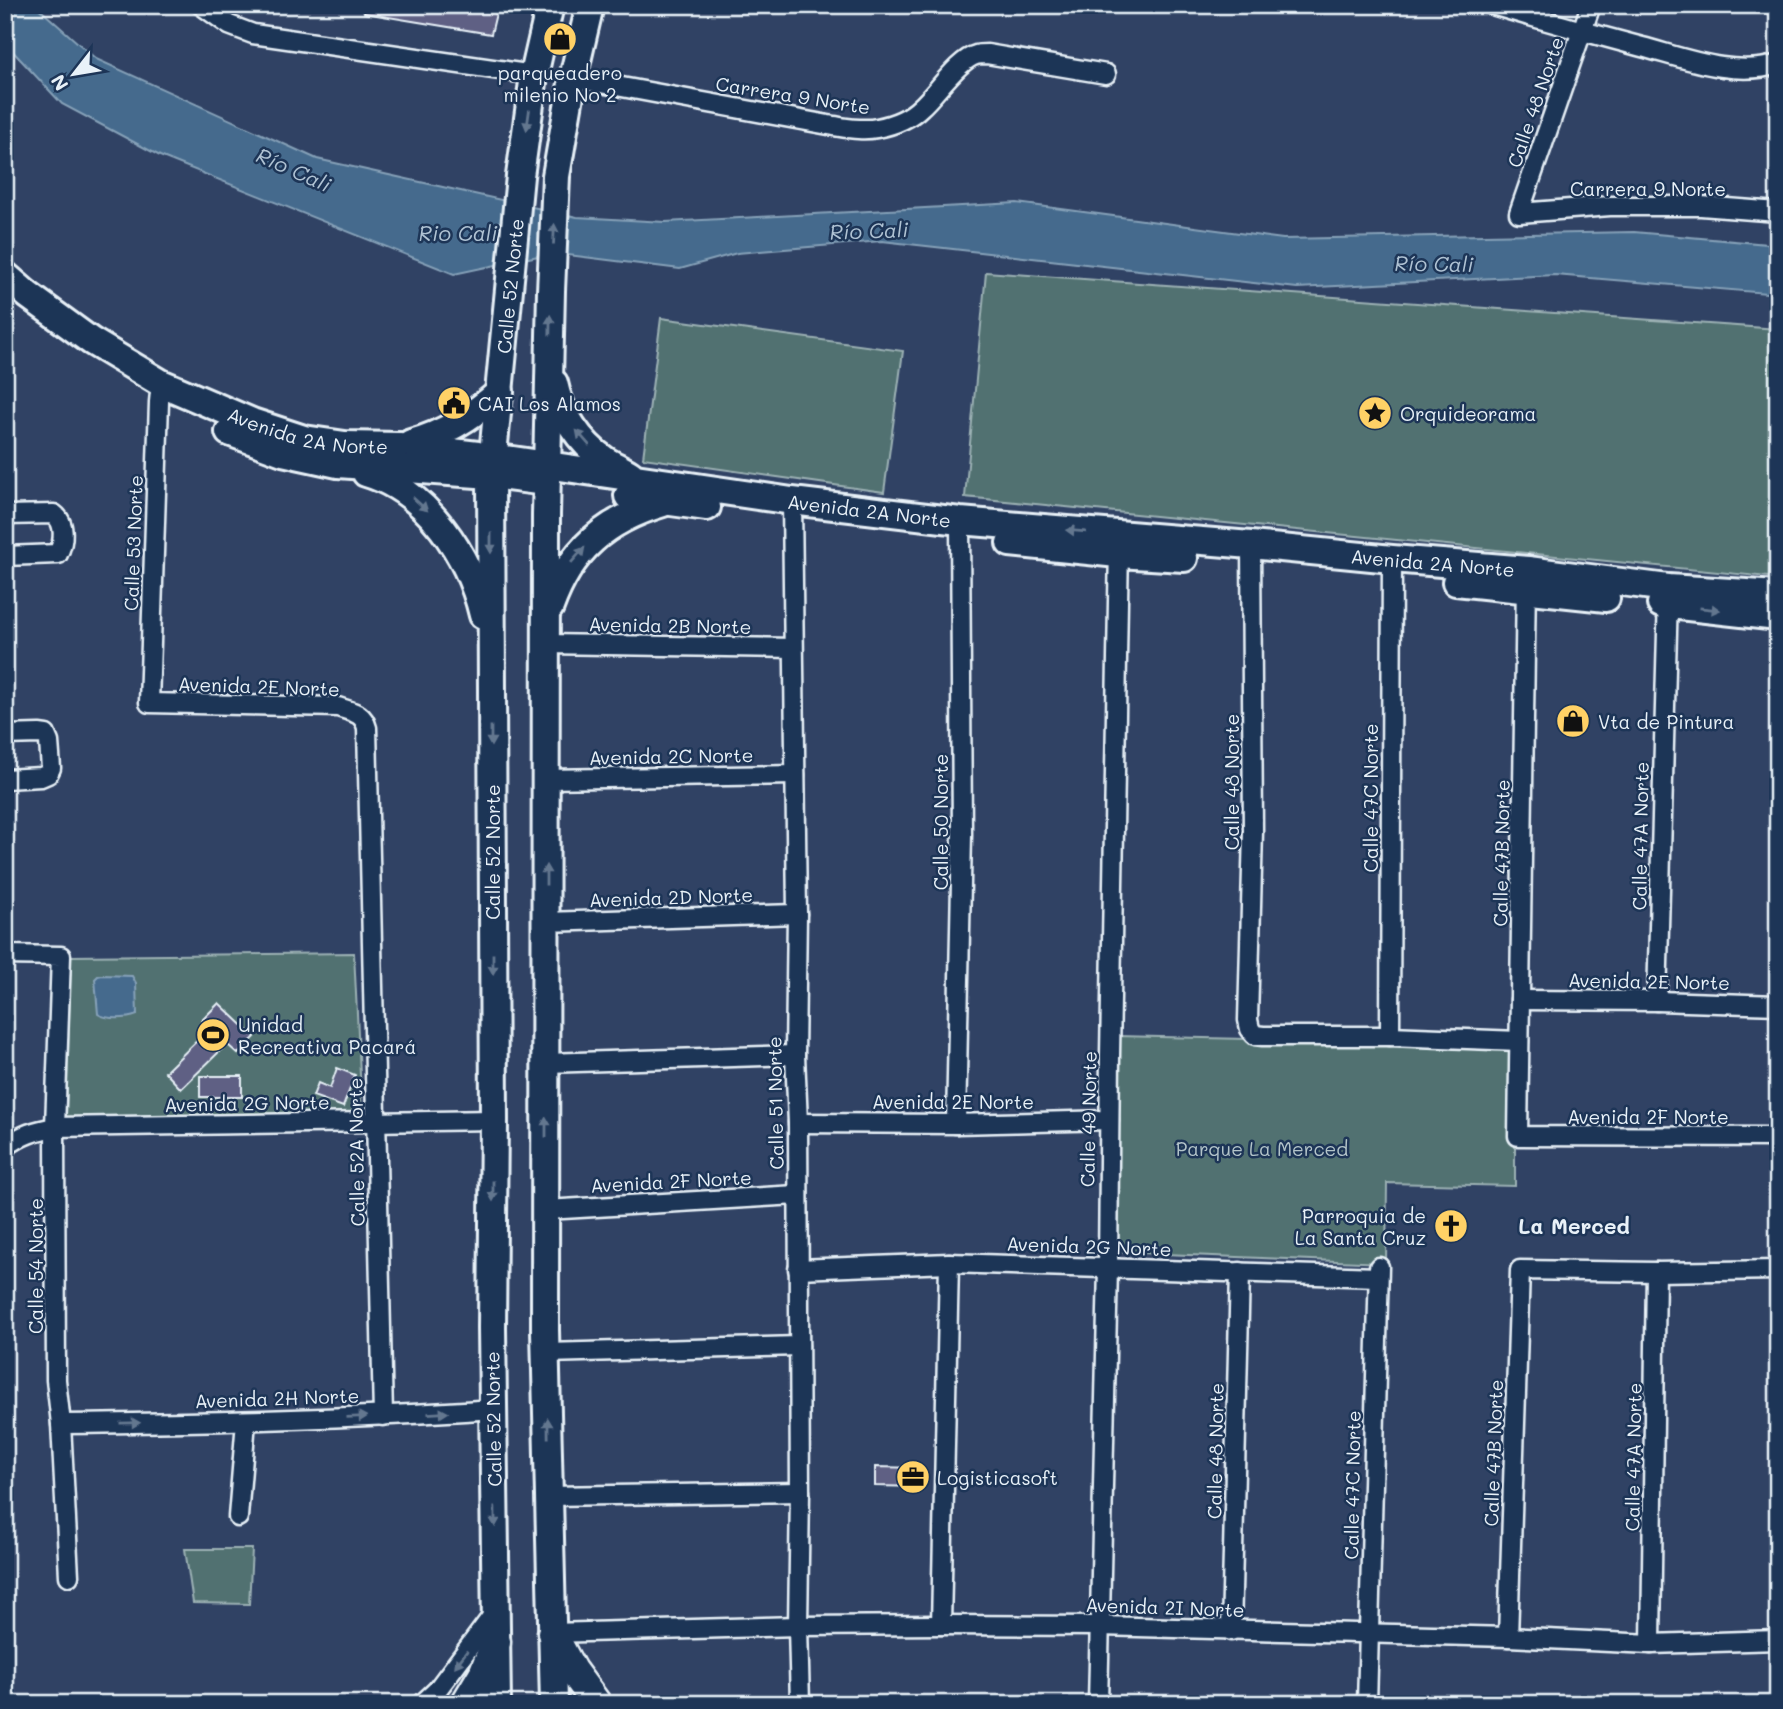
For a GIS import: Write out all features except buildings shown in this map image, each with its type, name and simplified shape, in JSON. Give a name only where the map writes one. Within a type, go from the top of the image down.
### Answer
[{"type":"main road","name":"Calle 52 Norte","points":[[496,1704],[492,1328],[494,1120],[491,511],[520,176],[534,75],[550,5]]},
{"type":"main road","name":"Calle 52 Norte","points":[[554,1704],[545,1330],[546,515],[556,176],[573,78],[590,5]]},
{"type":"main road","name":"Avenida 2A Norte","points":[[5,275],[160,393],[304,439],[345,445],[399,446],[547,474],[792,509],[1119,545],[1250,553],[1527,579],[1668,596],[1778,617]]},
{"type":"main road","name":"Avenida 2A Norte","points":[[5,297],[78,354],[160,393],[243,438],[284,452],[338,464],[496,463]]},
{"type":"main road","points":[[547,615],[556,588],[571,564],[590,542],[664,492],[604,459],[581,438],[565,414],[554,388],[550,360]]},
{"type":"main road","points":[[399,446],[443,432],[473,415],[501,380]]},
{"type":"main road","points":[[338,464],[376,476],[403,490],[428,512],[450,539],[467,568],[480,600],[488,634],[491,668]]},
{"type":"main road","points":[[491,511],[505,499],[515,496],[533,501],[546,515]]},
{"type":"main road","name":"Avenida 2A Norte","points":[[1668,596],[1778,596]]},
{"type":"main road","points":[[552,1633],[572,1670],[597,1704]]},
{"type":"main road","points":[[465,1704],[483,1674],[496,1642]]},
{"type":"street","points":[[201,5],[229,25],[253,34],[534,75]]},
{"type":"street","points":[[1492,5],[1711,64],[1743,69],[1778,64]]},
{"type":"street","name":"Calle 48 Norte","points":[[1519,213],[1591,5]]},
{"type":"street","name":"Carrera 9 Norte","points":[[573,78],[862,130],[896,123],[910,116],[974,55],[987,54],[1106,75]]},
{"type":"street","name":"Carrera 9 Norte","points":[[1519,213],[1610,206],[1701,206],[1778,212]]},
{"type":"street","name":"Calle 53 Norte","points":[[149,703],[160,393]]},
{"type":"street","name":"Calle 51 Norte","points":[[792,509],[797,914],[795,1055],[798,1122],[800,1704]]},
{"type":"street","points":[[5,515],[54,514],[60,518],[63,526],[58,554],[5,556]]},
{"type":"street","name":"Calle 50 Norte","points":[[956,1124],[962,834],[960,529]]},
{"type":"street","name":"Calle 49 Norte","points":[[1098,1704],[1119,545]]},
{"type":"street","name":"Calle 48 Norte","points":[[1250,553],[1254,831],[1248,1020],[1250,1029],[1255,1035],[1263,1036],[1390,1036]]},
{"type":"street","name":"Calle 47C Norte","points":[[1390,1036],[1392,568]]},
{"type":"street","name":"Calle 47B Norte","points":[[1518,1136],[1527,579]]},
{"type":"street","name":"Calle 47A Norte","points":[[1657,1001],[1668,596]]},
{"type":"street","name":"Avenida 2B Norte","points":[[546,643],[793,648]]},
{"type":"street","name":"Avenida 2E Norte","points":[[149,703],[338,707],[364,719]]},
{"type":"street","name":"Calle 52A Norte","points":[[364,719],[367,728],[383,1416]]},
{"type":"street","points":[[5,735],[46,736],[51,768],[48,775],[41,778],[5,779]]},
{"type":"street","name":"Avenida 2C Norte","points":[[546,779],[796,775]]},
{"type":"street","name":"Avenida 2D Norte","points":[[546,922],[797,914]]},
{"type":"street","name":"Calle 54 Norte","points":[[5,955],[61,956],[55,1127],[56,1380],[69,1576]]},
{"type":"street","name":"Avenida 2E Norte","points":[[1520,1000],[1778,1004]]},
{"type":"street","points":[[1390,1036],[1519,1041]]},
{"type":"street","points":[[546,1063],[795,1055]]},
{"type":"street","name":"Avenida 2G Norte","points":[[5,1147],[30,1132],[55,1127],[494,1120]]},
{"type":"street","name":"Avenida 2E Norte","points":[[798,1122],[956,1124],[1109,1120]]},
{"type":"street","name":"Avenida 2F Norte","points":[[1518,1136],[1778,1137]]},
{"type":"street","name":"Avenida 2F Norte","points":[[546,1210],[797,1195]]},
{"type":"street","points":[[941,1625],[949,1263]]},
{"type":"street","name":"Avenida 2G Norte","points":[[798,1269],[949,1263],[1240,1272],[1378,1272]]},
{"type":"street","name":"Calle 47B Norte","points":[[1508,1637],[1520,1270],[1657,1272]]},
{"type":"street","points":[[1657,1272],[1778,1270]]},
{"type":"street","name":"Calle 48 Norte","points":[[1231,1631],[1240,1272]]},
{"type":"street","name":"Calle 47C Norte","points":[[1367,1704],[1378,1272]]},
{"type":"street","name":"Calle 47A Norte","points":[[1651,1643],[1657,1272]]},
{"type":"street","points":[[547,1353],[799,1346]]},
{"type":"street","name":"Avenida 2H Norte","points":[[61,1424],[246,1421],[494,1409]]},
{"type":"street","points":[[238,1517],[246,1421]]},
{"type":"street","points":[[549,1496],[800,1492]]},
{"type":"street","points":[[422,1704],[437,1690],[496,1611]]},
{"type":"street","name":"Avenida 2I Norte","points":[[552,1633],[941,1625],[1100,1626],[1651,1643],[1778,1640]]},
{"type":"green space","name":"Orquideorama","points":[[986,272],[1778,329],[1778,578],[965,497]]},
{"type":"green space","points":[[661,318],[903,351],[884,492],[643,458]]},
{"type":"green space","name":"Unidad Recreativa Pacará","points":[[354,953],[362,1115],[66,1119],[71,956]]},
{"type":"green space","name":"Parque La Merced","points":[[1117,1036],[1515,1045],[1515,1186],[1387,1183],[1386,1263],[1116,1252]]},
{"type":"green space","points":[[185,1549],[252,1549],[249,1604],[193,1603]]},
{"type":"water","name":"Rio Cali","points":[[5,5],[35,5],[96,59],[317,159],[577,217],[665,222],[1017,203],[1283,239],[1634,232],[1778,245],[1778,294],[1555,275],[1297,288],[882,241],[737,253],[680,269],[552,253],[454,274],[160,156],[62,104],[5,43]]},
{"type":"water","points":[[102,975],[132,976],[136,983],[137,1015],[117,1018],[98,1014],[95,979]]},
{"type":"place","name":"parqueadero milenio No 2","points":[[560,39]]},
{"type":"place","name":"CAI Los Alamos","points":[[454,403]]},
{"type":"place","name":"Orquideorama","points":[[1375,413]]},
{"type":"place","name":"Vta de Pintura","points":[[1573,721]]},
{"type":"place","name":"Unidad Recreativa Pacará","points":[[213,1035]]},
{"type":"place","name":"Parroquia de La Santa Cruz","points":[[1451,1226]]},
{"type":"place","name":"Logisticasoft","points":[[913,1477]]},
{"type":"district","name":"La Merced","points":[[1574,1225]]},
{"type":"water label","name":"Río Cali","points":[[294,169]]},
{"type":"water label","name":"Río Cali","points":[[869,230]]},
{"type":"water label","name":"Río Cali","points":[[1434,263]]}]
